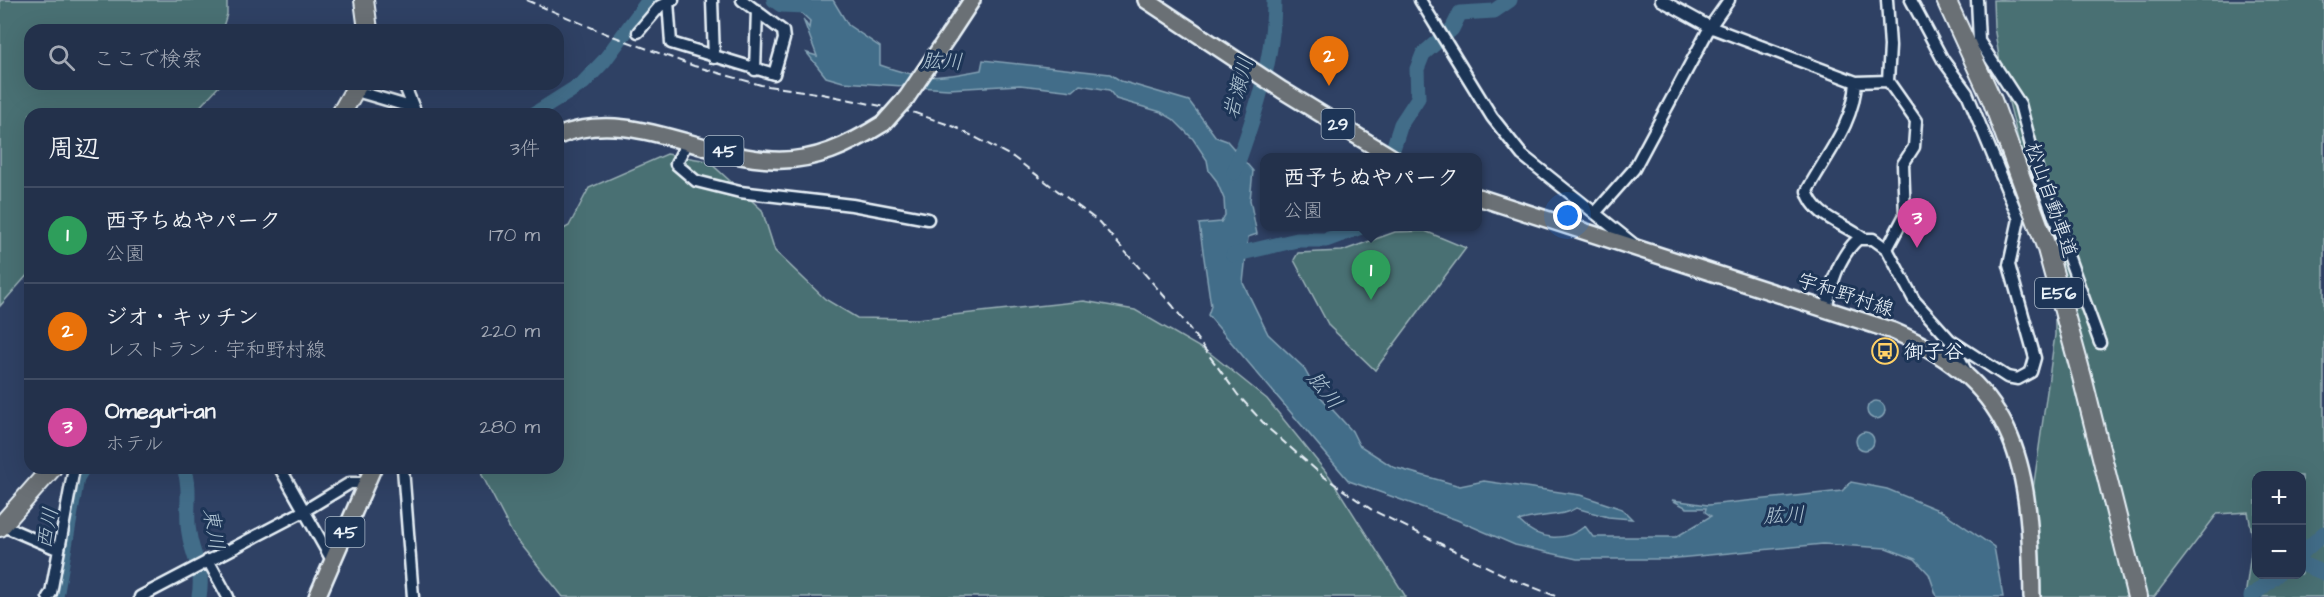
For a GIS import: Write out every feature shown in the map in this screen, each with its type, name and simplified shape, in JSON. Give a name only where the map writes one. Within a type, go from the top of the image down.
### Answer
[{"type":"highway","points":[[364,0],[367,24]]},
{"type":"highway","name":"松山自動車道","points":[[1946,0],[1992,100],[2047,249],[2082,376],[2137,597]]},
{"type":"highway","points":[[344,108],[355,90]]},
{"type":"highway","points":[[1,526],[47,474]]},
{"type":"main road","name":"45","points":[[564,135],[595,128],[625,129],[750,158],[798,159],[828,153],[884,123],[907,98],[972,0]]},
{"type":"main road","name":"29","points":[[1146,0],[1282,90],[1385,153]]},
{"type":"main road","name":"宇和野村線","points":[[1482,198],[1922,343],[1958,366],[1986,396],[2008,432],[2023,473],[2031,533],[2032,597]]},
{"type":"main road","name":"45","points":[[317,597],[370,474]]},
{"type":"street","points":[[712,0],[714,58]]},
{"type":"street","points":[[638,32],[660,6],[671,1],[671,44],[774,74],[784,39],[783,31],[742,0]]},
{"type":"street","points":[[1420,0],[1492,117],[1522,155],[1577,202],[1596,212],[1643,252]]},
{"type":"street","points":[[1660,0],[1710,27],[1856,82],[1888,81]]},
{"type":"street","points":[[1596,212],[1634,169],[1710,27],[1729,0]]},
{"type":"street","points":[[1887,0],[1890,46],[1888,81],[1916,121],[1914,147],[1903,164],[1905,215],[1887,249]]},
{"type":"street","points":[[1826,310],[1831,286],[1846,252],[1858,239],[1873,239],[1887,249],[1914,300],[1950,340],[2007,377],[2018,379],[2031,372],[2035,358],[2009,265],[2019,219],[1967,93],[1943,60],[1911,0]]},
{"type":"street","points":[[1977,0],[1979,41],[2020,104],[2039,176],[2100,343]]},
{"type":"street","points":[[755,70],[757,10]]},
{"type":"street","points":[[1856,82],[1855,101],[1845,124],[1807,191],[1811,202],[1824,216],[1850,228],[1864,239]]},
{"type":"street","points":[[360,90],[363,93],[406,108]]},
{"type":"street","points":[[406,90],[414,108]]},
{"type":"street","points":[[687,142],[676,164],[696,181],[740,192],[852,205],[928,219]]},
{"type":"street","points":[[1950,340],[1969,378]]},
{"type":"street","points":[[48,597],[51,593],[57,549],[73,474]]},
{"type":"street","points":[[283,474],[333,562]]},
{"type":"street","points":[[403,474],[413,597]]},
{"type":"street","points":[[140,597],[304,511],[350,483],[366,483]]},
{"type":"street","points":[[1,526],[57,549]]},
{"type":"street","points":[[201,563],[228,597]]},
{"type":"green space","points":[[0,0],[227,0],[227,14],[224,24],[24,24],[24,90],[215,90],[199,108],[24,108],[24,279],[0,306]]},
{"type":"green space","points":[[1993,0],[2324,0],[2324,597],[2245,597],[2252,546],[2252,579],[2306,579],[2306,471],[2252,471],[2252,534],[2248,512],[2217,514],[2154,597],[2031,597],[2030,511],[2055,335],[2055,290],[2002,74],[1994,27]]},
{"type":"green space","points":[[667,154],[708,161],[762,210],[775,251],[825,299],[857,318],[916,319],[1084,301],[1135,310],[1211,354],[1267,399],[1330,477],[1406,597],[563,597],[512,533],[482,474],[564,474],[564,229],[569,226],[589,188]]},
{"type":"green space","points":[[1425,231],[1466,248],[1375,370],[1329,326],[1294,260],[1298,253],[1342,251],[1395,232]]},
{"type":"water","name":"肱川","points":[[782,0],[833,0],[848,25],[880,47],[880,65],[919,76],[941,76],[981,70],[983,60],[1110,74],[1121,81],[1189,101],[1216,137],[1227,141],[1253,171],[1250,200],[1257,234],[1248,237],[1243,283],[1268,334],[1303,367],[1319,395],[1352,431],[1359,445],[1393,467],[1460,486],[1484,481],[1580,495],[1622,509],[1632,519],[1608,517],[1576,508],[1564,513],[1519,521],[1534,532],[1551,537],[1569,535],[1585,526],[1593,537],[1676,537],[1711,516],[1705,512],[1706,508],[1687,508],[1672,500],[1708,505],[1842,491],[1851,482],[1887,489],[1943,512],[1994,547],[2003,597],[1937,597],[1929,574],[1915,559],[1886,548],[1823,544],[1667,559],[1577,559],[1515,545],[1457,520],[1349,481],[1208,315],[1211,306],[1199,224],[1221,222],[1225,215],[1224,199],[1216,180],[1209,171],[1207,160],[1193,139],[1173,119],[1161,112],[1116,99],[1109,90],[1080,85],[1073,91],[1020,85],[948,89],[843,82],[826,77],[807,53],[817,56],[803,19],[809,28],[810,21],[797,9],[787,8]]},
{"type":"water","points":[[1876,401],[1882,404],[1885,410],[1882,416],[1876,419],[1870,416],[1867,410],[1870,404]]},
{"type":"water","points":[[1861,432],[1869,432],[1874,437],[1872,448],[1861,450],[1856,445],[1856,437]]},
{"type":"waterway","name":"西川","points":[[543,108],[583,83],[604,61],[649,0]]},
{"type":"waterway","name":"西川","points":[[774,0],[781,5],[805,6]]},
{"type":"waterway","name":"岩瀬川","points":[[1234,173],[1249,131],[1267,67],[1274,0]]},
{"type":"waterway","points":[[1393,149],[1401,124],[1418,98],[1417,69],[1423,54],[1452,29],[1460,13],[1494,11],[1510,0]]},
{"type":"waterway","points":[[1233,255],[1297,240],[1326,240],[1350,231]]},
{"type":"waterway","name":"西川","points":[[56,597],[79,474]]},
{"type":"waterway","name":"東川","points":[[186,474],[188,484],[189,533],[200,578],[199,597]]},
{"type":"waterway","points":[[2306,549],[2324,533]]},
{"type":"waterway","points":[[2306,566],[2324,573]]},
{"type":"waterway","points":[[2251,597],[2272,579]]},
{"type":"railway","points":[[526,0],[607,34],[694,66],[761,85],[817,93],[915,113],[955,127],[1013,157],[1099,222],[1173,306],[1238,395],[1269,429],[1323,476],[1372,510],[1512,579],[1558,597]]},
{"type":"place","name":"ジオ・キッチン","points":[[1329,86]]},
{"type":"place","name":"Omeguri-an","points":[[1917,248]]},
{"type":"place","name":"西予ちぬやパーク","points":[[1371,300]]},
{"type":"place","name":"御子谷","points":[[1885,351]]}]
